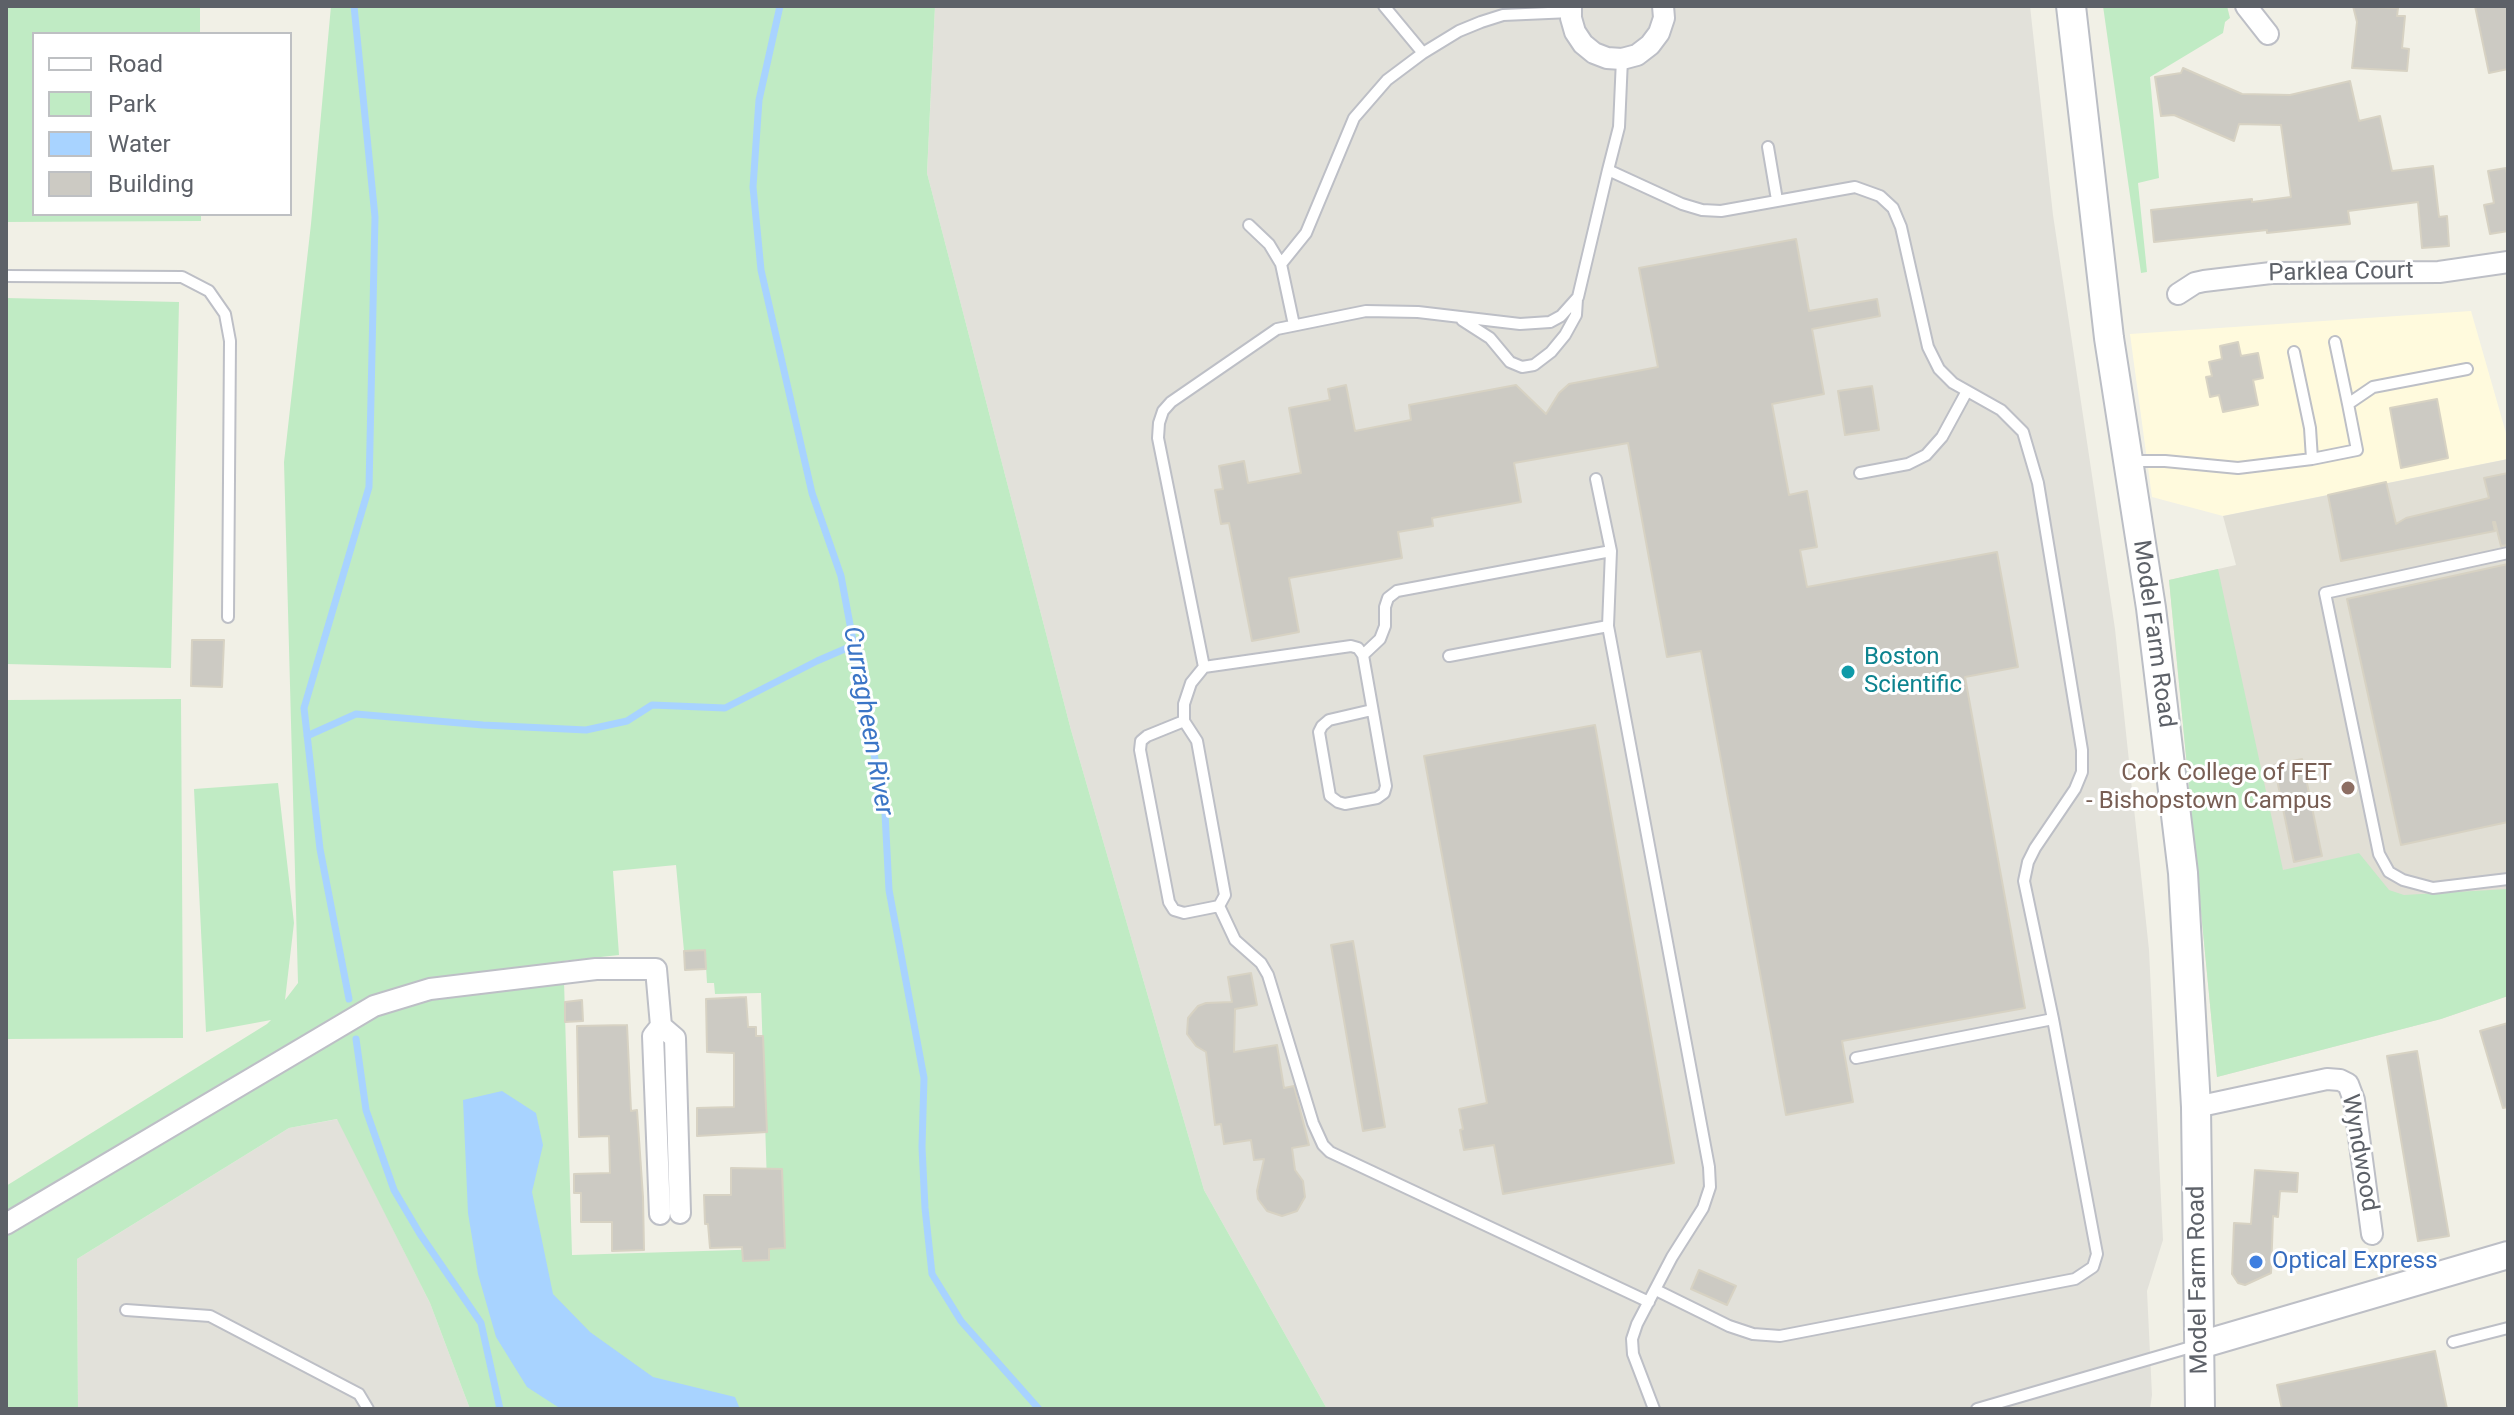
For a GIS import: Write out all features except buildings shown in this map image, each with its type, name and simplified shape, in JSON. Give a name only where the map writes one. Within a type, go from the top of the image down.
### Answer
[{"type":"main road","name":"Model Farm Road","points":[[2071,6],[2109,338],[2151,608],[2183,873],[2196,1107],[2200,1409]]},
{"type":"street","points":[[1571,9],[1575,32],[1583,44],[1607,58],[1622,59],[1637,55],[1650,45],[1659,33],[1664,18],[1663,6]]},
{"type":"street","points":[[2246,6],[2268,34]]},
{"type":"street","name":"Parklea Court","points":[[2178,294],[2195,283],[2271,273],[2439,272],[2508,262]]},
{"type":"street","points":[[6,1224],[374,1006],[430,989],[596,969],[656,969],[661,1026],[653,1036],[670,1214]]},
{"type":"street","name":"Wyndwood","points":[[2196,1107],[2327,1079],[2348,1084],[2354,1100],[2372,1234]]},
{"type":"street","points":[[2200,1345],[2508,1255]]},
{"type":"lane","points":[[1384,6],[1423,53]]},
{"type":"lane","points":[[1281,264],[1306,233],[1354,118],[1387,80],[1459,31],[1503,15],[1571,9]]},
{"type":"lane","points":[[1456,317],[1490,338],[1510,362],[1522,367],[1534,365],[1551,352],[1565,335],[1576,315],[1619,127],[1622,59]]},
{"type":"lane","points":[[1768,147],[1777,200]]},
{"type":"lane","points":[[1608,170],[1702,210],[1721,211],[1855,187],[1880,196],[1893,208],[1901,227],[1928,347],[1939,369],[1953,383],[2012,418],[2023,432],[2032,456],[2082,750],[2082,772],[2075,789],[2028,862],[2024,881],[2096,1239],[2097,1254],[2093,1267],[2075,1279],[1780,1336],[1753,1334],[1729,1326],[1656,1290]]},
{"type":"lane","points":[[1249,225],[1269,244],[1281,264],[1294,325]]},
{"type":"lane","points":[[6,276],[182,277],[209,291],[225,314],[230,341],[228,617]]},
{"type":"lane","points":[[1204,667],[1158,438],[1163,411],[1171,402],[1277,329],[1366,311],[1418,312],[1520,324],[1550,322],[1561,316],[1578,297]]},
{"type":"lane","points":[[2128,461],[2238,468],[2357,450],[2335,342]]},
{"type":"lane","points":[[2294,352],[2305,398],[2312,459]]},
{"type":"lane","points":[[2348,404],[2373,387],[2467,369]]},
{"type":"lane","points":[[1860,473],[1908,464],[1926,455],[1942,437],[1967,391]]},
{"type":"lane","points":[[1596,479],[1611,551],[1608,626],[1709,1167],[1710,1187],[1703,1208],[1672,1257],[1632,1339],[1633,1354],[1654,1409]]},
{"type":"lane","points":[[1363,655],[1380,639],[1385,626],[1388,598],[1397,591],[1611,551]]},
{"type":"lane","points":[[2508,553],[2325,593],[2379,854],[2389,872],[2403,880],[2433,888],[2508,879]]},
{"type":"lane","points":[[1449,656],[1608,626]]},
{"type":"lane","points":[[1219,906],[1225,895],[1197,741],[1184,721],[1184,704],[1191,683],[1204,667],[1351,646],[1358,648],[1363,655],[1386,786],[1384,793],[1377,798],[1345,804],[1330,796],[1319,732],[1329,720],[1372,710]]},
{"type":"lane","points":[[1184,721],[1147,736],[1141,741],[1140,750],[1169,902],[1174,910],[1184,913],[1219,906]]},
{"type":"lane","points":[[1219,906],[1235,940],[1261,963],[1268,975],[1313,1123],[1323,1145],[1330,1152],[1649,1302]]},
{"type":"lane","points":[[1856,1058],[2053,1019]]},
{"type":"lane","points":[[126,1310],[210,1316],[359,1394],[368,1409]]},
{"type":"lane","points":[[2453,1342],[2508,1328]]},
{"type":"lane","points":[[1977,1409],[2200,1345]]},
{"type":"shaded area","points":[[935,6],[2030,6],[2053,215],[2115,629],[2149,950],[2163,1240],[2147,1291],[2150,1409],[1327,1409],[1204,1190],[1071,730],[927,173]]},
{"type":"shaded area","points":[[2471,311],[2508,440],[2508,459],[2223,516],[2152,497],[2130,334]]},
{"type":"shaded area","name":"Cork College of FET - Bishopstown Campus","points":[[2508,459],[2508,996],[2441,1019],[2217,1077],[2169,580],[2236,565],[2223,516]]},
{"type":"shaded area","points":[[338,1119],[430,1303],[470,1409],[78,1409],[77,1259],[289,1128]]},
{"type":"green space","points":[[6,6],[200,6],[200,32],[32,32],[32,216],[201,216],[201,221],[6,222]]},
{"type":"green space","points":[[331,6],[935,6],[927,173],[1071,730],[1204,1190],[1327,1409],[470,1409],[430,1303],[337,1119],[289,1128],[77,1259],[78,1409],[6,1409],[6,1232],[377,1016],[437,998],[564,981],[572,1255],[769,1249],[761,993],[715,994],[714,983],[707,983],[705,950],[684,951],[676,865],[613,871],[619,955],[421,985],[6,1215],[6,1186],[271,1020],[206,1032],[194,789],[278,783],[294,923],[285,1000],[298,983],[284,462],[311,224]]},
{"type":"green space","points":[[2103,6],[2227,6],[2230,18],[2225,22],[2223,33],[2150,77],[2159,178],[2138,183],[2147,272],[2141,273]]},
{"type":"green space","points":[[6,298],[179,302],[171,668],[6,664]]},
{"type":"green space","points":[[2218,569],[2283,870],[2359,853],[2389,890],[2404,895],[2508,889],[2508,996],[2441,1019],[2217,1077],[2169,580]]},
{"type":"green space","points":[[181,699],[183,1038],[6,1039],[6,700]]},
{"type":"water","points":[[502,1091],[536,1113],[543,1145],[532,1192],[553,1294],[590,1332],[653,1377],[735,1397],[740,1409],[561,1409],[527,1387],[496,1337],[478,1274],[468,1213],[463,1100]]},
{"type":"waterway","points":[[349,999],[320,849],[304,708],[369,487],[375,217],[354,6]]},
{"type":"waterway","name":"Curragheen River","points":[[780,6],[759,100],[753,187],[761,270],[812,493],[841,576],[885,813],[889,890],[924,1078],[922,1147],[932,1274],[961,1321],[1039,1409]]},
{"type":"waterway","points":[[307,736],[356,714],[586,730],[627,721],[652,705],[725,708],[854,645]]},
{"type":"waterway","points":[[356,1039],[366,1110],[394,1190],[481,1323],[500,1409]]},
{"type":"place","name":"Boston Scientific","points":[[1848,672]]},
{"type":"place","name":"Cork College of FET - Bishopstown Campus","points":[[2348,788]]},
{"type":"place","name":"Optical Express","points":[[2256,1262]]}]
